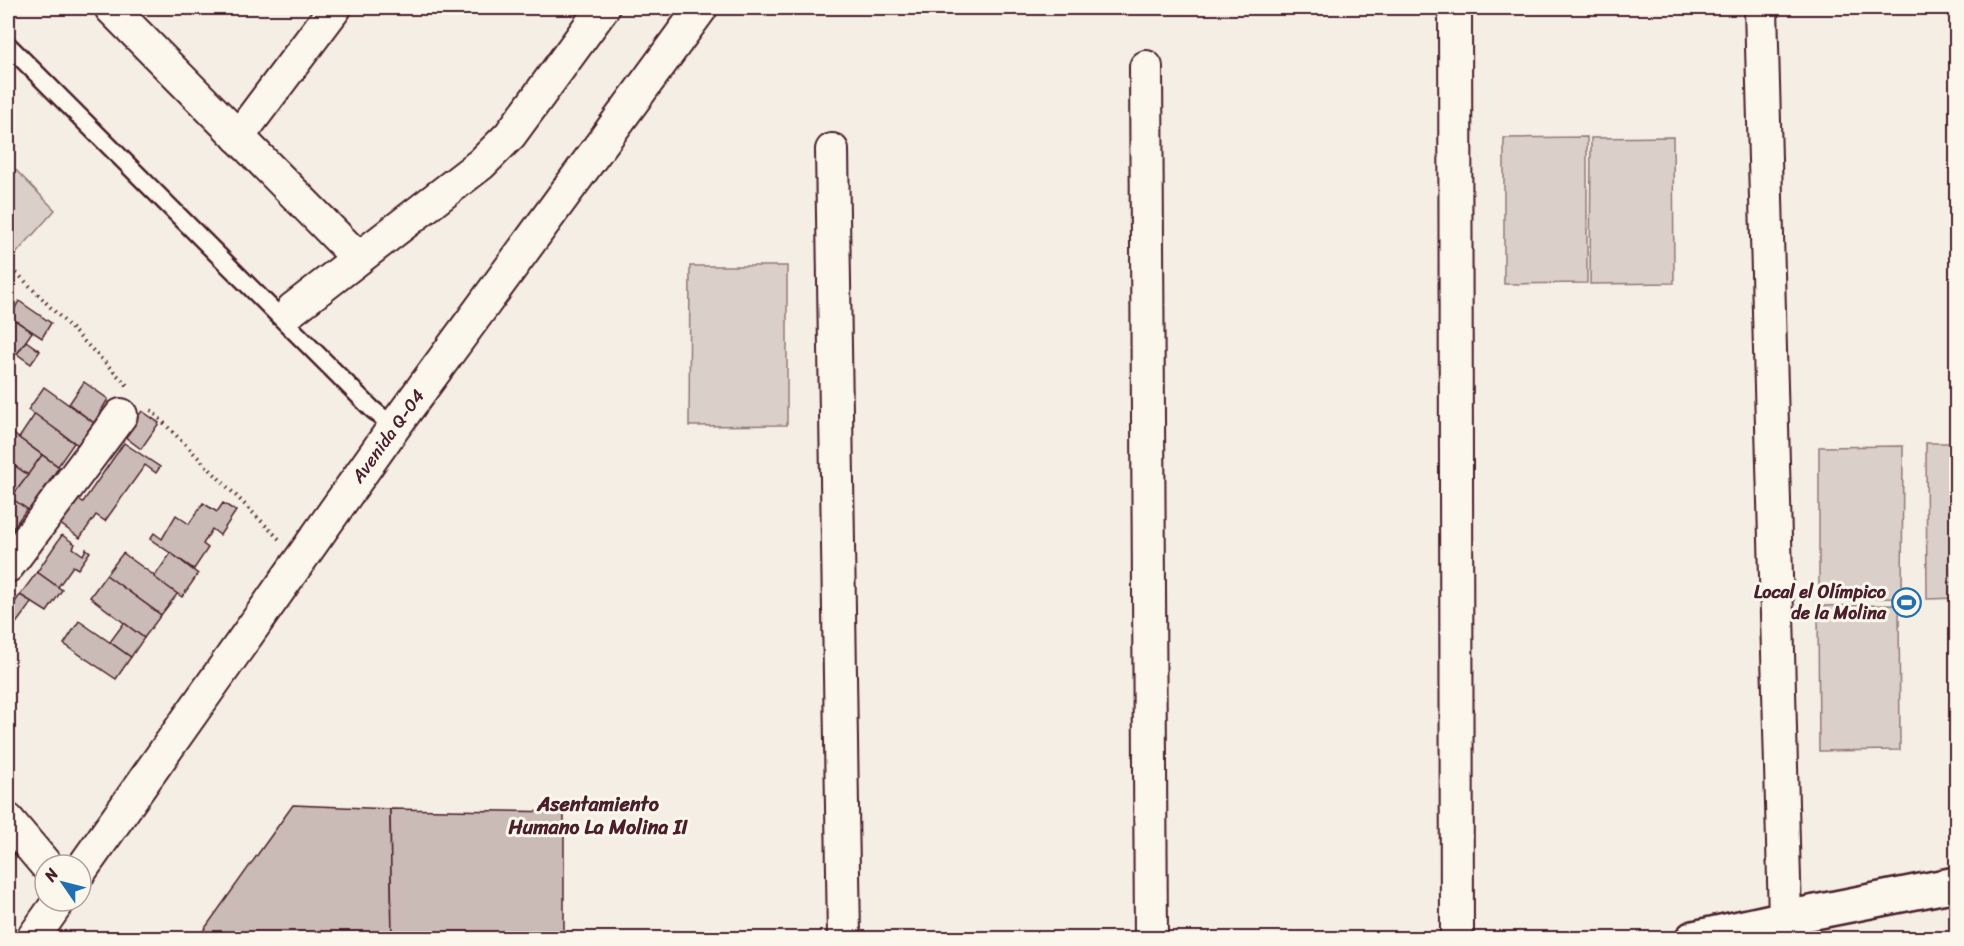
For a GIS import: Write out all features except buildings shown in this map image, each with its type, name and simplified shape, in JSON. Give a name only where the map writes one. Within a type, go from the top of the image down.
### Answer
[{"type":"street","points":[[111,8],[358,258]]},
{"type":"street","points":[[238,137],[335,8]]},
{"type":"street","points":[[293,309],[481,164],[498,148],[603,8]]},
{"type":"street","name":"Avenida Q-04","points":[[93,853],[394,427],[701,8]]},
{"type":"street","points":[[1455,8],[1457,939]]},
{"type":"street","points":[[1761,8],[1787,928]]},
{"type":"street","points":[[1146,67],[1150,939]]},
{"type":"street","points":[[832,150],[844,939]]},
{"type":"street","points":[[8,566],[120,415]]},
{"type":"street","points":[[8,820],[36,853]]},
{"type":"street","points":[[1693,939],[1787,928],[1956,884]]},
{"type":"street","points":[[33,939],[51,913]]},
{"type":"lane","points":[[8,45],[364,400],[394,427]]},
{"type":"shaded area","points":[[1587,137],[1587,283],[1504,284],[1504,138]]},
{"type":"shaded area","points":[[1673,137],[1674,283],[1590,284],[1591,138]]},
{"type":"shaded area","points":[[8,162],[55,210],[14,256],[8,250]]},
{"type":"shaded area","points":[[690,266],[787,266],[787,425],[689,426]]},
{"type":"shaded area","points":[[1926,443],[1956,443],[1956,598],[1927,599]]},
{"type":"shaded area","points":[[1903,446],[1902,598],[1819,599],[1819,447]]},
{"type":"shaded area","points":[[1899,605],[1900,750],[1819,751],[1818,606]]},
{"type":"place","name":"Local el Olímpico de la Molina","points":[[1907,602]]},
{"type":"district","name":"Asentamiento Humano La Molina II","points":[[598,816]]}]
